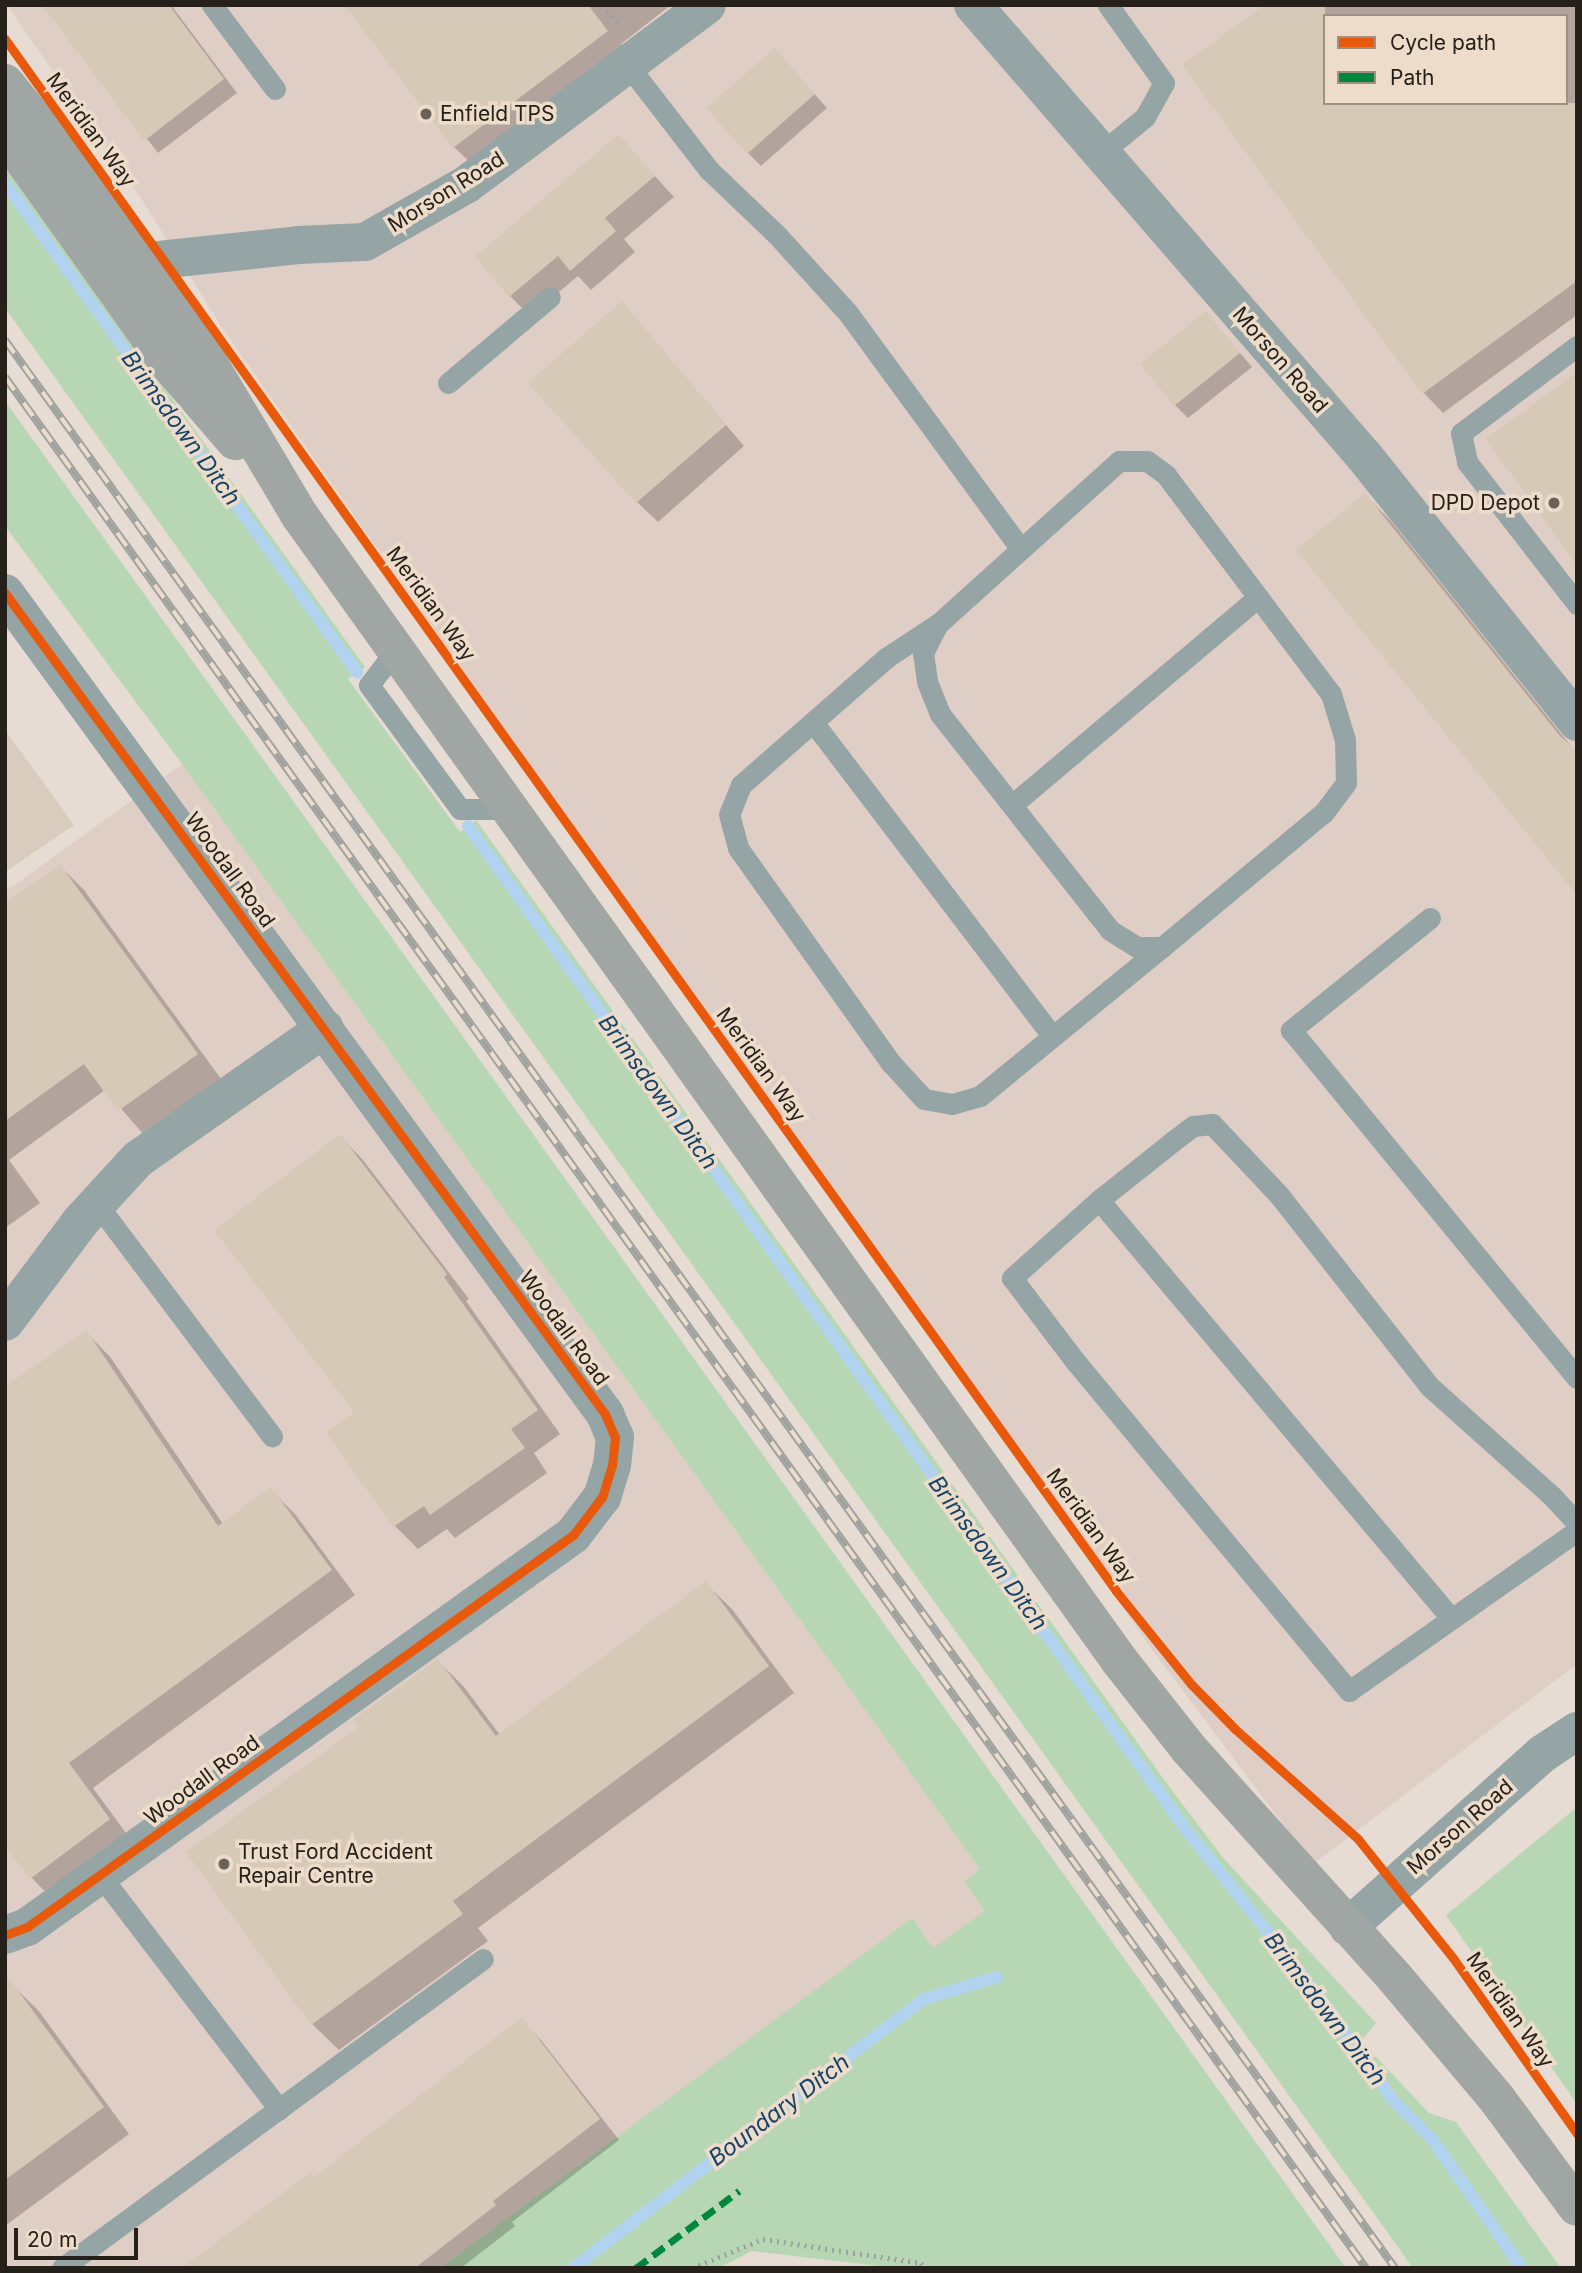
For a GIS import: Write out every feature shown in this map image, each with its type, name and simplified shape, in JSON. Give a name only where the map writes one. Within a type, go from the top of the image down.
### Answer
[{"type":"main road","name":"Meridian Way","points":[[5,83],[57,147],[198,345],[300,516]]},
{"type":"main road","name":"Meridian Way","points":[[5,134],[168,363],[300,516],[1119,1660],[1189,1749],[1396,1979],[1497,2099],[1577,2207]]},
{"type":"street","name":"Morson Road","points":[[139,262],[298,245],[365,242],[467,184],[707,5]]},
{"type":"street","name":"Morson Road","points":[[974,5],[1364,456],[1577,723]]},
{"type":"street","name":"Woodall Road","points":[[5,593],[605,1414],[615,1437],[612,1465],[602,1497],[573,1535],[27,1927],[5,1935]]},
{"type":"street","points":[[5,1322],[97,1204],[138,1159],[325,1028]]},
{"type":"street","name":"Morson Road","points":[[1348,1927],[1542,1754],[1577,1731]]},
{"type":"lane","points":[[212,5],[275,89]]},
{"type":"lane","points":[[1101,153],[1144,117],[1164,83],[1108,5]]},
{"type":"lane","points":[[628,64],[709,170],[777,235],[848,313],[1019,547]]},
{"type":"lane","points":[[448,383],[550,297]]},
{"type":"lane","points":[[1577,346],[1461,433],[1467,462],[1577,604]]},
{"type":"lane","points":[[1119,461],[1147,461],[1166,475],[1331,694],[1345,740],[1346,783],[1323,813],[979,1096],[952,1104],[924,1100],[891,1063],[738,848],[729,814],[740,785],[886,658],[938,624],[1019,547],[1119,461]]},
{"type":"lane","points":[[1012,805],[1258,597]]},
{"type":"lane","points":[[938,624],[923,653],[927,681],[940,714],[1110,930],[1137,947],[1162,947]]},
{"type":"lane","points":[[813,722],[1052,1037]]},
{"type":"lane","points":[[1430,918],[1291,1030],[1577,1378]]},
{"type":"lane","points":[[1577,1523],[1552,1496],[1430,1387],[1279,1195],[1212,1124],[1193,1126],[1099,1200],[1012,1278],[1075,1361],[1349,1690],[1577,1531]]},
{"type":"lane","points":[[1099,1200],[1451,1618]]},
{"type":"lane","points":[[97,1204],[272,1436]]},
{"type":"lane","points":[[100,1875],[279,2109]]},
{"type":"lane","points":[[62,2268],[483,1959]]},
{"type":"path","points":[[603,5],[615,21]]},
{"type":"path","points":[[692,2268],[763,2239],[921,2263],[925,2268]]},
{"type":"shaded area","points":[[7,5],[1577,5],[1577,1664],[1313,1864],[1156,1655],[221,326],[142,200]]},
{"type":"shaded area","points":[[5,730],[74,825],[5,872]]},
{"type":"shaded area","points":[[182,764],[980,1869],[964,1881],[985,1911],[933,1949],[911,1919],[440,2268],[5,2268],[5,892]]},
{"type":"green space","points":[[5,166],[365,667],[348,679],[460,832],[476,820],[1165,1781],[1224,1859],[1376,2023],[1361,2041],[1429,2113],[1456,2122],[1561,2268],[1413,2268],[5,308]]},
{"type":"green space","points":[[5,401],[1346,2268],[896,2268],[752,2251],[719,2268],[440,2268],[912,1918],[933,1948],[985,1911],[964,1881],[980,1869],[182,764],[5,526]]},
{"type":"green space","points":[[1577,1807],[1577,2104],[1446,1915]]},
{"type":"building","points":[[42,5],[169,5],[224,79],[144,141]]},
{"type":"building","points":[[344,5],[588,5],[608,31],[453,148]]},
{"type":"building","points":[[1264,5],[1325,5],[1323,105],[1577,103],[1577,281],[1422,394],[1182,65]]},
{"type":"building","points":[[775,48],[815,94],[747,154],[706,108]]},
{"type":"building","points":[[619,134],[655,176],[605,218],[616,231],[570,271],[558,256],[509,297],[475,257]]},
{"type":"building","points":[[622,301],[726,425],[636,503],[528,383]]},
{"type":"building","points":[[1206,311],[1240,353],[1174,406],[1140,364]]},
{"type":"building","name":"DPD Depot","points":[[1577,372],[1577,566],[1486,439]]},
{"type":"building","points":[[1365,493],[1560,736],[1577,751],[1577,895],[1296,550]]},
{"type":"building","points":[[60,864],[198,1054],[118,1111],[84,1064],[5,1121],[5,903]]},
{"type":"building","points":[[340,1134],[447,1274],[444,1277],[538,1410],[511,1429],[525,1448],[430,1515],[424,1506],[393,1527],[326,1432],[354,1412],[214,1230]]},
{"type":"building","points":[[87,1331],[218,1526],[271,1487],[332,1570],[69,1763],[110,1819],[30,1879],[5,1846],[5,1386]]},
{"type":"building","points":[[706,1581],[769,1666],[453,1901],[463,1914],[311,2025],[186,1852],[359,1727],[354,1719],[438,1659],[496,1736]]},
{"type":"building","points":[[5,1973],[104,2107],[5,2180]]},
{"type":"building","points":[[522,2017],[600,2119],[493,2201],[496,2205],[415,2268],[182,2268],[311,2172],[314,2177]]},
{"type":"waterway","name":"Brimsdown Ditch","points":[[5,183],[357,672]]},
{"type":"waterway","name":"Brimsdown Ditch","points":[[468,826],[1187,1831],[1319,1996],[1392,2099],[1432,2139],[1522,2268]]},
{"type":"waterway","name":"Boundary Ditch","points":[[573,2268],[924,1999],[997,1977]]},
{"type":"railway","points":[[5,340],[1395,2268]]},
{"type":"railway","points":[[5,377],[1366,2268]]},
{"type":"marked path","points":[[636,2268],[739,2191]]},
{"type":"cycle path","points":[[5,39],[1116,1591],[1191,1684],[1235,1729],[1358,1839],[1453,1958],[1577,2134]]},
{"type":"cycle path","points":[[5,593],[605,1414],[615,1437],[612,1465],[602,1497],[573,1535],[27,1927],[5,1935]]},
{"type":"place","name":"Enfield TPS","points":[[426,114]]},
{"type":"place","name":"DPD Depot","points":[[1554,503]]},
{"type":"place","name":"Trust Ford Accident Repair Centre","points":[[224,1864]]}]
